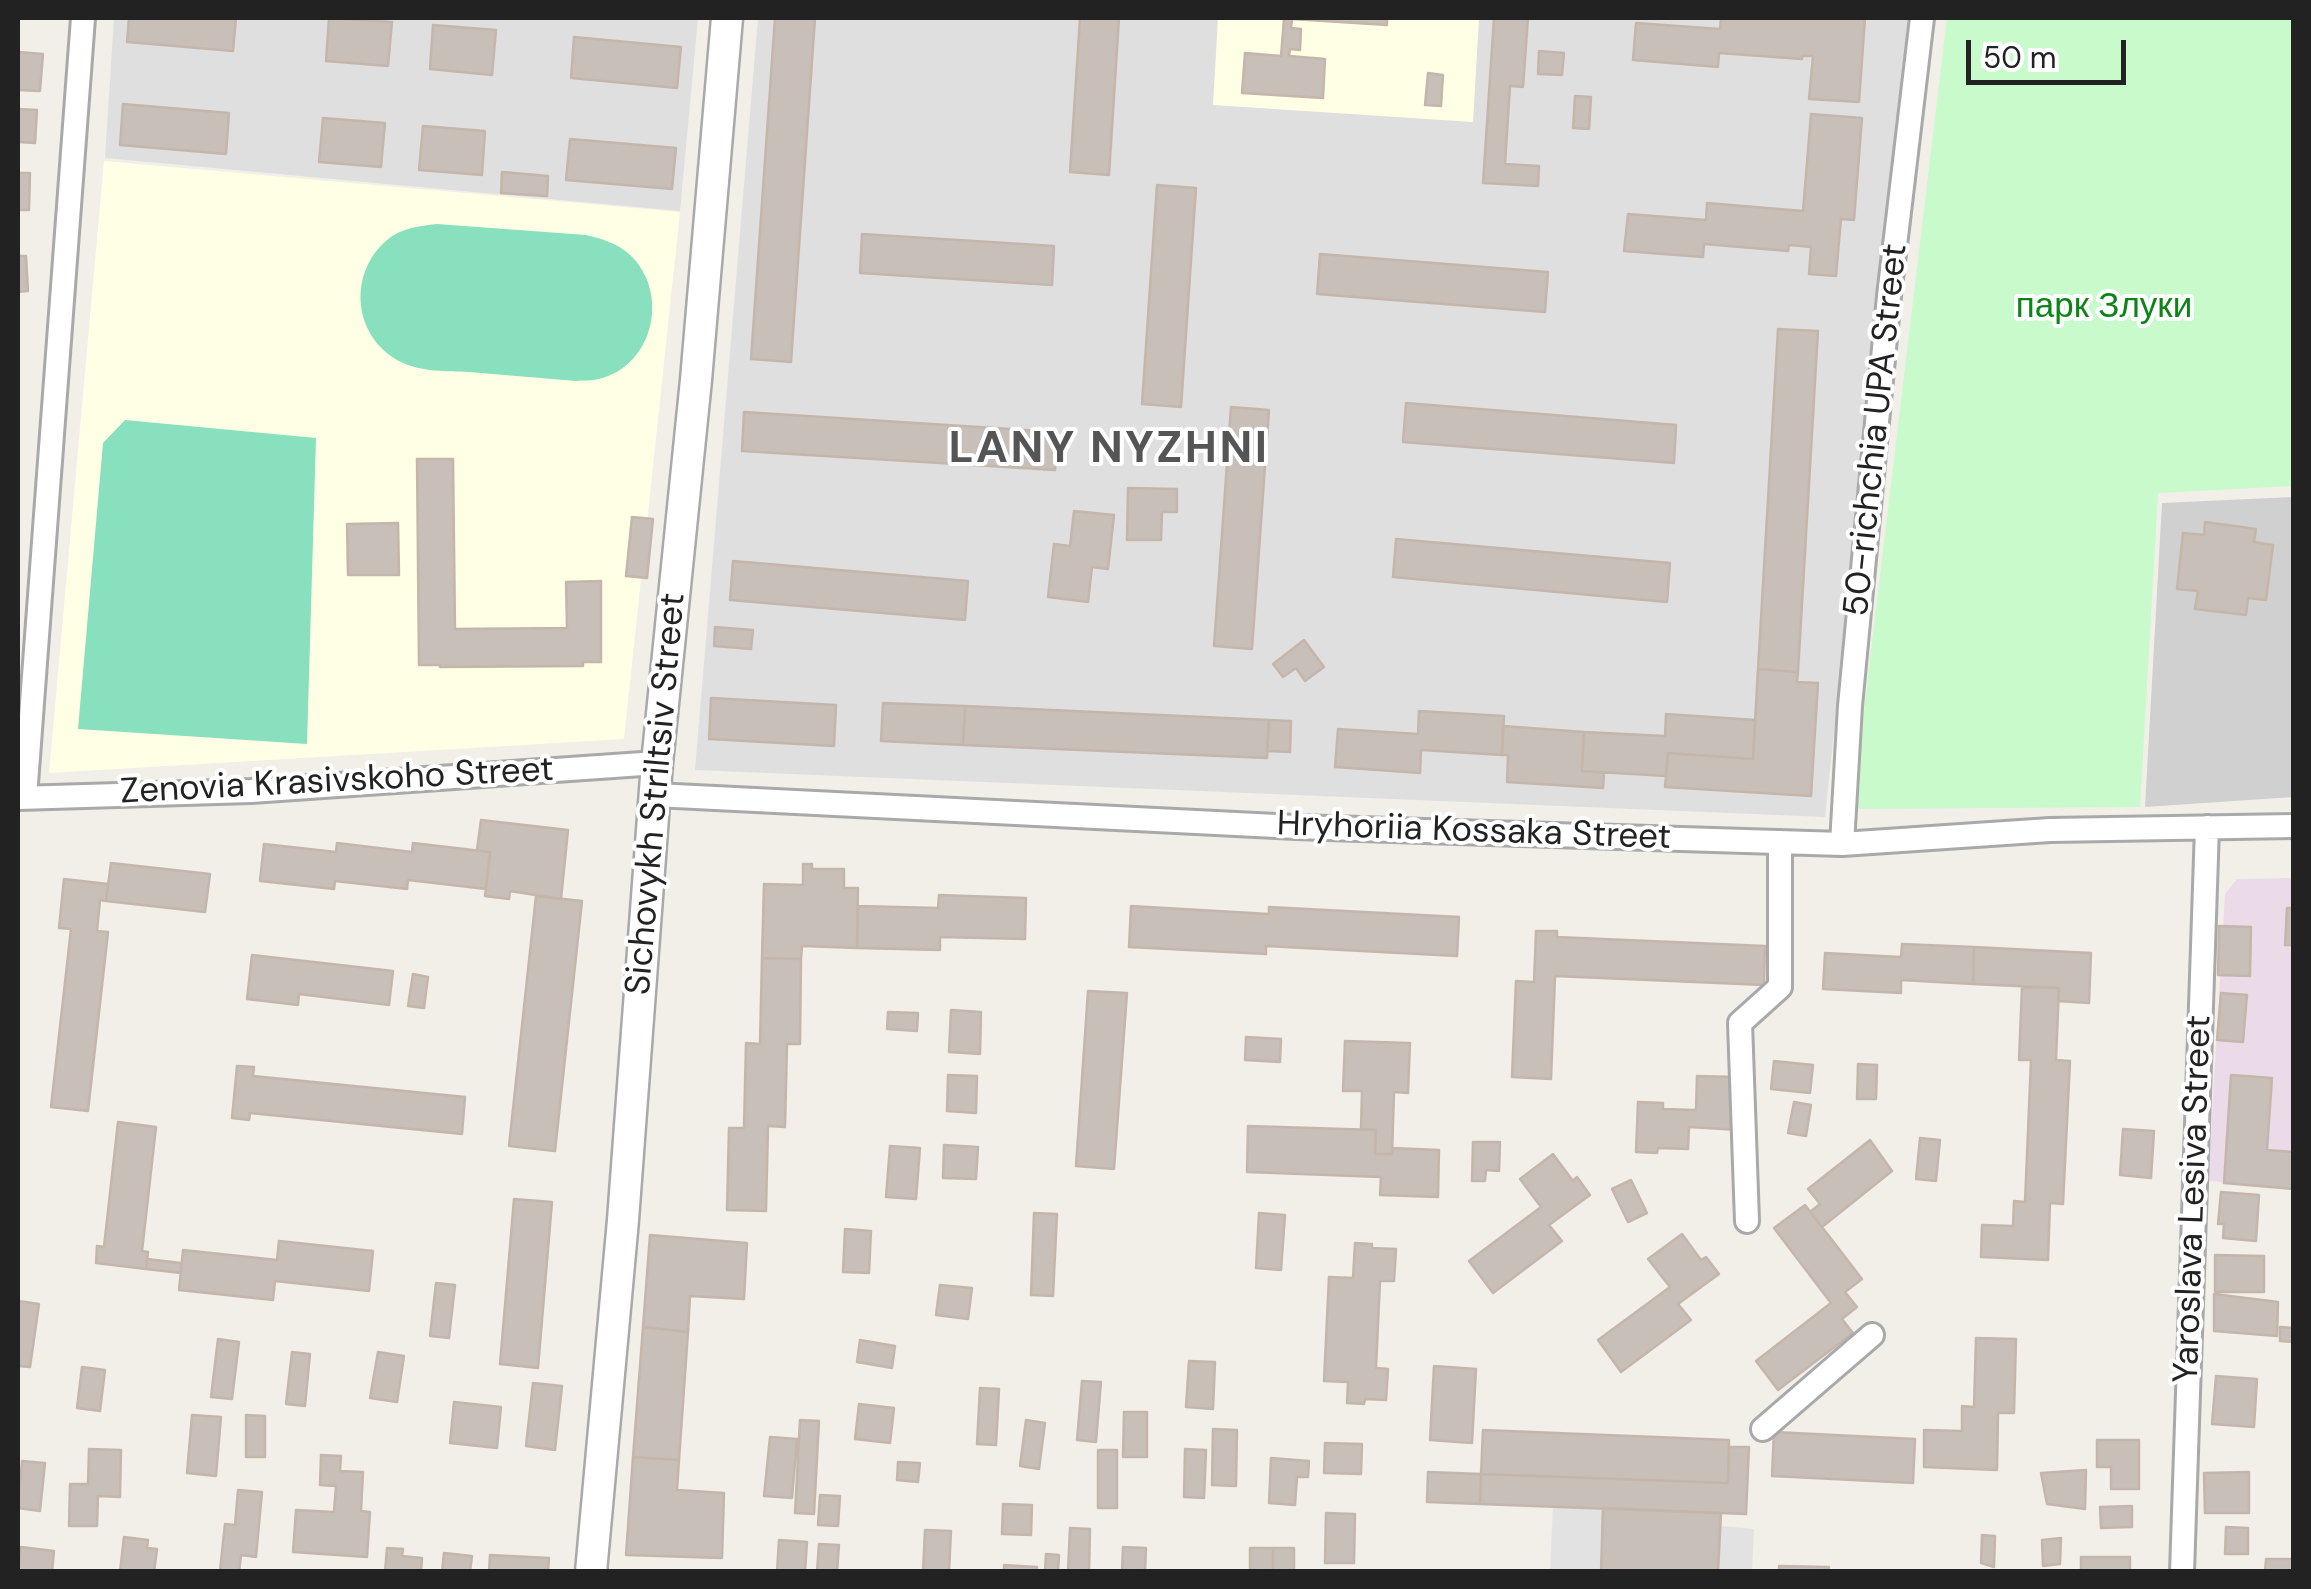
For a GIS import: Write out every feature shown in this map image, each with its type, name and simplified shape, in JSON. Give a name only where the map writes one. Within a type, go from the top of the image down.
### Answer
[{"type":"street","points":[[21,798],[83,18]]},
{"type":"street","name":"Sichovykh Striltsiv Street","points":[[591,1572],[623,1220],[657,763],[728,18]]},
{"type":"street","name":"50-richchia UPA Street","points":[[1842,844],[1850,706],[1887,316],[1922,18]]},
{"type":"street","name":"Zenovia Krasivskoho Street","points":[[21,798],[251,791],[657,763]]},
{"type":"street","name":"Hryhoriia Kossaka Street","points":[[655,795],[1276,826],[1842,844],[2050,830],[2294,826]]},
{"type":"street","name":"Yaroslava Lesiva Street","points":[[2182,1572],[2207,827]]},
{"type":"street","points":[[1746,1221],[1740,1023],[1780,987],[1780,842]]},
{"type":"street","points":[[1763,1429],[1872,1335]]},
{"type":"shaded area","points":[[114,18],[698,18],[680,211],[105,158]]},
{"type":"shaded area","points":[[758,18],[1910,18],[1825,817],[695,770]]},
{"type":"shaded area","points":[[1218,18],[1479,18],[1473,122],[1213,105]]},
{"type":"shaded area","points":[[104,161],[680,212],[624,739],[49,773]]},
{"type":"shaded area","points":[[2293,497],[2293,797],[2145,807],[2162,503]]},
{"type":"shaded area","points":[[2293,878],[2293,1188],[2208,1181],[2225,894],[2237,879]]},
{"type":"shaded area","points":[[1553,1506],[1603,1508],[1601,1571],[1550,1572]]},
{"type":"shaded area","points":[[1720,1526],[1754,1529],[1752,1571],[1718,1572]]},
{"type":"green space","name":"парк Злуки","points":[[1947,18],[2293,18],[2293,486],[2158,493],[2140,807],[1852,809]]},
{"type":"green space","points":[[437,224],[586,235],[619,247],[642,269],[649,287],[652,306],[644,343],[618,371],[590,380],[434,370],[401,362],[373,338],[361,305],[361,287],[374,254],[387,240],[410,228]]},
{"type":"green space","points":[[125,420],[316,438],[307,744],[78,729],[103,443]]},
{"type":"building","points":[[129,18],[236,18],[233,51],[127,42]]},
{"type":"building","points":[[329,18],[392,22],[388,66],[326,61]]},
{"type":"building","points":[[775,18],[815,18],[791,362],[751,359]]},
{"type":"building","points":[[1080,18],[1119,18],[1109,175],[1070,172]]},
{"type":"building","points":[[1269,18],[1387,18],[1387,25],[1292,19],[1291,28],[1301,29],[1300,50],[1290,49],[1289,56],[1325,59],[1323,98],[1242,93],[1245,53],[1281,56],[1284,19]]},
{"type":"building","points":[[1494,18],[1528,18],[1523,87],[1510,86],[1505,164],[1539,166],[1538,186],[1483,183]]},
{"type":"building","points":[[1721,18],[1865,18],[1859,102],[1809,99],[1813,56],[1802,59],[1719,53],[1718,67],[1633,60],[1636,23],[1720,29]]},
{"type":"building","points":[[433,25],[496,30],[492,75],[430,69]]},
{"type":"building","points":[[574,37],[681,47],[677,88],[571,78]]},
{"type":"building","points":[[1539,51],[1564,53],[1562,75],[1538,74]]},
{"type":"building","points":[[18,52],[43,54],[40,91],[18,90]]},
{"type":"building","points":[[1428,73],[1443,75],[1441,106],[1425,105]]},
{"type":"building","points":[[1575,96],[1591,97],[1589,129],[1573,128]]},
{"type":"building","points":[[123,104],[229,113],[226,154],[120,145]]},
{"type":"building","points":[[18,109],[37,110],[35,143],[18,142]]},
{"type":"building","points":[[1811,114],[1862,118],[1854,220],[1841,219],[1836,276],[1809,274],[1811,247],[1789,245],[1788,251],[1704,244],[1703,257],[1624,251],[1628,214],[1706,220],[1707,203],[1803,211]]},
{"type":"building","points":[[323,118],[385,123],[381,167],[319,162]]},
{"type":"building","points":[[423,126],[485,131],[482,175],[419,170]]},
{"type":"building","points":[[570,139],[676,148],[672,189],[566,180]]},
{"type":"building","points":[[502,172],[548,176],[547,196],[501,193]]},
{"type":"building","points":[[18,173],[30,173],[29,210],[18,210]]},
{"type":"building","points":[[1157,185],[1196,188],[1181,407],[1142,404]]},
{"type":"building","points":[[862,234],[1054,246],[1052,285],[860,273]]},
{"type":"building","points":[[1320,254],[1548,272],[1545,312],[1317,294]]},
{"type":"building","points":[[18,256],[26,256],[28,291],[18,292]]},
{"type":"building","points":[[1778,329],[1818,331],[1798,672],[1758,669]]},
{"type":"building","points":[[1406,403],[1676,425],[1674,463],[1403,442]]},
{"type":"building","points":[[1231,407],[1269,410],[1252,649],[1214,646]]},
{"type":"building","points":[[744,412],[1057,432],[1055,470],[742,451]]},
{"type":"building","points":[[417,459],[453,459],[455,629],[567,628],[566,582],[601,581],[601,662],[583,662],[583,666],[419,665]]},
{"type":"building","points":[[1128,488],[1177,489],[1177,512],[1162,512],[1161,540],[1127,540]]},
{"type":"building","points":[[1074,511],[1114,515],[1108,569],[1092,567],[1088,602],[1048,597],[1054,544],[1070,546]]},
{"type":"building","points":[[632,517],[653,519],[647,578],[626,576]]},
{"type":"building","points":[[2205,522],[2256,529],[2254,542],[2273,545],[2266,600],[2248,598],[2246,615],[2195,609],[2198,591],[2177,589],[2183,533],[2204,535]]},
{"type":"building","points":[[398,523],[399,575],[348,575],[347,524]]},
{"type":"building","points":[[1396,539],[1670,563],[1667,602],[1393,577]]},
{"type":"building","points":[[733,561],[968,581],[965,620],[730,600]]},
{"type":"building","points":[[715,627],[753,630],[751,649],[714,646]]},
{"type":"building","points":[[1304,640],[1324,667],[1305,681],[1296,668],[1283,677],[1273,664]]},
{"type":"building","points":[[1758,669],[1798,672],[1797,682],[1818,683],[1811,796],[1665,787],[1668,753],[1753,759]]},
{"type":"building","points":[[711,698],[836,705],[834,746],[709,739]]},
{"type":"building","points":[[883,703],[965,706],[963,745],[881,741]]},
{"type":"building","points":[[965,706],[1269,720],[1267,758],[963,745]]},
{"type":"building","points":[[1419,711],[1504,716],[1502,755],[1421,750],[1420,773],[1335,767],[1338,729],[1418,734]]},
{"type":"building","points":[[1666,714],[1755,720],[1753,759],[1668,753],[1666,776],[1582,771],[1584,732],[1665,736]]},
{"type":"building","points":[[1269,720],[1291,721],[1290,752],[1267,751]]},
{"type":"building","points":[[1503,726],[1584,732],[1582,771],[1604,773],[1603,788],[1507,782],[1508,755],[1502,755]]},
{"type":"building","points":[[481,820],[568,830],[561,899],[510,891],[509,899],[485,896],[490,852],[477,850]]},
{"type":"building","points":[[337,843],[412,852],[413,843],[490,852],[486,889],[408,880],[407,889],[335,881],[334,889],[260,881],[264,844],[336,852]]},
{"type":"building","points":[[111,863],[210,874],[205,912],[106,901]]},
{"type":"building","points":[[803,864],[812,864],[812,869],[844,869],[844,888],[858,888],[857,948],[802,946],[801,959],[762,958],[764,884],[803,885]]},
{"type":"building","points":[[64,879],[108,884],[106,901],[100,900],[97,931],[108,932],[88,1111],[51,1107],[71,929],[59,928]]},
{"type":"building","points":[[939,895],[1026,898],[1025,939],[940,937],[940,950],[857,948],[858,906],[938,908]]},
{"type":"building","points":[[536,896],[582,901],[555,1151],[509,1146]]},
{"type":"building","points":[[1131,906],[1269,914],[1269,907],[1459,917],[1457,956],[1266,946],[1266,954],[1129,947]]},
{"type":"building","points":[[2287,908],[2294,908],[2294,945],[2285,945]]},
{"type":"building","points":[[2219,926],[2251,927],[2250,976],[2218,975]]},
{"type":"building","points":[[1536,931],[1557,931],[1557,937],[1765,946],[1764,985],[1555,976],[1551,1079],[1512,1077],[1516,981],[1534,982]]},
{"type":"building","points":[[1902,944],[1974,947],[1973,984],[1901,980],[1901,993],[1823,989],[1825,953],[1901,957]]},
{"type":"building","points":[[1974,947],[2091,953],[2089,1003],[2058,1001],[2059,988],[1973,984]]},
{"type":"building","points":[[252,955],[393,971],[389,1005],[299,994],[298,1005],[247,999]]},
{"type":"building","points":[[762,958],[801,959],[800,1044],[787,1044],[785,1127],[768,1126],[766,1211],[727,1210],[729,1128],[744,1128],[746,1043],[760,1044]]},
{"type":"building","points":[[413,974],[428,977],[424,1008],[408,1006]]},
{"type":"building","points":[[2022,987],[2059,988],[2056,1060],[2070,1061],[2063,1204],[2050,1203],[2048,1260],[1981,1257],[1982,1225],[2013,1226],[2014,1201],[2025,1202],[2031,1060],[2019,1060]]},
{"type":"building","points":[[1088,991],[1127,993],[1114,1169],[1076,1166]]},
{"type":"building","points":[[2221,993],[2247,995],[2243,1042],[2217,1040]]},
{"type":"building","points":[[951,1010],[981,1012],[980,1054],[949,1052]]},
{"type":"building","points":[[888,1012],[918,1013],[917,1031],[887,1029]]},
{"type":"building","points":[[1246,1037],[1281,1039],[1280,1062],[1245,1060]]},
{"type":"building","points":[[1345,1041],[1410,1043],[1408,1093],[1394,1092],[1392,1154],[1375,1154],[1376,1130],[1361,1129],[1362,1091],[1343,1091]]},
{"type":"building","points":[[1774,1061],[1813,1065],[1810,1093],[1771,1089]]},
{"type":"building","points":[[1858,1064],[1877,1065],[1876,1099],[1857,1099]]},
{"type":"building","points":[[237,1066],[254,1067],[253,1076],[465,1097],[462,1134],[250,1113],[249,1120],[232,1118]]},
{"type":"building","points":[[948,1075],[977,1076],[976,1113],[947,1111]]},
{"type":"building","points":[[2231,1075],[2272,1078],[2267,1150],[2294,1152],[2294,1189],[2224,1183]]},
{"type":"building","points":[[1697,1076],[1737,1077],[1739,1130],[1689,1127],[1688,1149],[1636,1152],[1638,1102],[1663,1103],[1663,1109],[1696,1110]]},
{"type":"building","points":[[1794,1102],[1811,1105],[1806,1136],[1788,1133]]},
{"type":"building","points":[[118,1122],[156,1127],[142,1251],[148,1252],[146,1269],[96,1263],[97,1246],[104,1247]]},
{"type":"building","points":[[1248,1126],[1376,1130],[1375,1154],[1392,1154],[1392,1148],[1439,1150],[1438,1197],[1380,1195],[1381,1177],[1247,1172]]},
{"type":"building","points":[[2123,1129],[2154,1131],[2151,1178],[2120,1175]]},
{"type":"building","points":[[1920,1138],[1940,1140],[1936,1181],[1916,1179]]},
{"type":"building","points":[[1870,1140],[1892,1171],[1822,1227],[1810,1212],[1820,1204],[1808,1189]]},
{"type":"building","points":[[1473,1142],[1500,1142],[1499,1171],[1486,1170],[1485,1181],[1472,1181]]},
{"type":"building","points":[[944,1145],[978,1147],[976,1179],[943,1178]]},
{"type":"building","points":[[890,1146],[920,1148],[916,1199],[886,1197]]},
{"type":"building","points":[[1553,1154],[1573,1181],[1577,1177],[1590,1195],[1549,1225],[1562,1241],[1493,1293],[1469,1261],[1541,1207],[1520,1179]]},
{"type":"building","points":[[1631,1180],[1647,1213],[1628,1222],[1612,1189]]},
{"type":"building","points":[[2221,1192],[2259,1195],[2256,1241],[2223,1238],[2224,1224],[2218,1224]]},
{"type":"building","points":[[514,1199],[552,1202],[538,1368],[500,1364]]},
{"type":"building","points":[[1805,1205],[1862,1279],[1845,1292],[1857,1307],[1842,1319],[1853,1333],[1778,1390],[1756,1361],[1831,1303],[1774,1228]]},
{"type":"building","points":[[1034,1213],[1057,1214],[1053,1296],[1031,1295]]},
{"type":"building","points":[[1259,1213],[1285,1215],[1281,1270],[1256,1268]]},
{"type":"building","points":[[845,1229],[871,1231],[869,1273],[843,1272]]},
{"type":"building","points":[[1682,1234],[1701,1260],[1706,1257],[1719,1274],[1678,1304],[1691,1320],[1621,1372],[1598,1340],[1670,1287],[1648,1259]]},
{"type":"building","points":[[650,1235],[747,1243],[744,1299],[690,1296],[688,1332],[643,1327]]},
{"type":"building","points":[[279,1241],[373,1251],[369,1291],[275,1281],[273,1300],[179,1290],[183,1250],[277,1260]]},
{"type":"building","points":[[1355,1243],[1396,1249],[1394,1281],[1380,1281],[1376,1368],[1388,1369],[1386,1400],[1365,1399],[1364,1404],[1347,1403],[1348,1382],[1324,1381],[1329,1277],[1353,1278]]},
{"type":"building","points":[[2215,1255],[2264,1256],[2264,1292],[2215,1292]]},
{"type":"building","points":[[147,1259],[181,1263],[181,1273],[146,1269]]},
{"type":"building","points":[[436,1283],[455,1285],[449,1338],[430,1336]]},
{"type":"building","points":[[940,1285],[972,1288],[968,1319],[936,1315]]},
{"type":"building","points":[[2214,1294],[2278,1302],[2277,1336],[2214,1331]]},
{"type":"building","points":[[18,1301],[39,1304],[30,1367],[18,1366]]},
{"type":"building","points":[[643,1327],[688,1332],[679,1460],[633,1457]]},
{"type":"building","points":[[2280,1327],[2294,1328],[2294,1342],[2280,1341]]},
{"type":"building","points":[[1976,1338],[2016,1339],[2014,1413],[1998,1413],[1997,1470],[1924,1467],[1924,1430],[1962,1431],[1962,1406],[1974,1407]]},
{"type":"building","points":[[218,1339],[239,1342],[232,1399],[211,1397]]},
{"type":"building","points":[[860,1340],[895,1346],[892,1368],[857,1362]]},
{"type":"building","points":[[292,1352],[310,1354],[305,1406],[286,1404]]},
{"type":"building","points":[[378,1352],[404,1356],[397,1402],[370,1398]]},
{"type":"building","points":[[1189,1361],[1215,1362],[1213,1409],[1186,1407]]},
{"type":"building","points":[[1434,1366],[1476,1369],[1472,1443],[1430,1440]]},
{"type":"building","points":[[82,1367],[105,1370],[100,1411],[77,1408]]},
{"type":"building","points":[[2216,1376],[2257,1379],[2254,1427],[2212,1424]]},
{"type":"building","points":[[1082,1381],[1101,1382],[1096,1442],[1077,1440]]},
{"type":"building","points":[[533,1383],[562,1386],[555,1450],[526,1446]]},
{"type":"building","points":[[980,1388],[999,1389],[996,1445],[977,1444]]},
{"type":"building","points":[[454,1402],[501,1407],[497,1448],[450,1443]]},
{"type":"building","points":[[859,1404],[894,1408],[890,1443],[855,1439]]},
{"type":"building","points":[[1124,1412],[1147,1412],[1147,1457],[1123,1457]]},
{"type":"building","points":[[192,1415],[221,1417],[216,1476],[187,1473]]},
{"type":"building","points":[[246,1415],[265,1416],[265,1457],[246,1457]]},
{"type":"building","points":[[800,1420],[819,1421],[814,1514],[795,1513]]},
{"type":"building","points":[[1026,1420],[1045,1423],[1039,1469],[1020,1466]]},
{"type":"building","points":[[1213,1429],[1237,1430],[1236,1486],[1212,1485]]},
{"type":"building","points":[[1483,1430],[1729,1440],[1728,1483],[1481,1474]]},
{"type":"building","points":[[1774,1432],[1915,1439],[1913,1483],[1772,1476]]},
{"type":"building","points":[[770,1437],[797,1439],[792,1498],[764,1496]]},
{"type":"building","points":[[2097,1440],[2139,1440],[2139,1489],[2111,1489],[2111,1467],[2097,1467]]},
{"type":"building","points":[[1325,1443],[1362,1444],[1361,1474],[1324,1473]]},
{"type":"building","points":[[1729,1447],[1749,1447],[1746,1514],[1480,1504],[1481,1474],[1728,1483]]},
{"type":"building","points":[[89,1449],[121,1450],[120,1497],[98,1496],[97,1526],[69,1526],[70,1484],[88,1484]]},
{"type":"building","points":[[1185,1449],[1206,1450],[1204,1498],[1184,1497]]},
{"type":"building","points":[[1098,1450],[1117,1450],[1117,1508],[1098,1508]]},
{"type":"building","points":[[321,1455],[341,1456],[340,1471],[363,1472],[361,1511],[370,1512],[367,1557],[293,1552],[296,1510],[334,1512],[336,1486],[320,1485]]},
{"type":"building","points":[[633,1457],[679,1460],[677,1490],[724,1493],[722,1558],[626,1555]]},
{"type":"building","points":[[1271,1458],[1309,1461],[1308,1477],[1297,1477],[1295,1505],[1269,1503]]},
{"type":"building","points":[[22,1461],[45,1463],[40,1511],[18,1508]]},
{"type":"building","points":[[898,1462],[920,1463],[918,1482],[897,1480]]},
{"type":"building","points":[[2086,1470],[2085,1509],[2047,1504],[2041,1473]]},
{"type":"building","points":[[1428,1472],[1481,1474],[1480,1504],[1427,1502]]},
{"type":"building","points":[[2249,1472],[2249,1513],[2205,1513],[2204,1473]]},
{"type":"building","points":[[238,1490],[262,1492],[256,1557],[241,1555],[239,1572],[220,1571],[225,1524],[235,1525]]},
{"type":"building","points":[[820,1495],[840,1496],[838,1526],[818,1525]]},
{"type":"building","points":[[1003,1504],[1032,1505],[1031,1535],[1002,1534]]},
{"type":"building","points":[[2132,1506],[2132,1527],[2101,1528],[2100,1507]]},
{"type":"building","points":[[1603,1508],[1721,1513],[1718,1572],[1601,1572]]},
{"type":"building","points":[[1326,1513],[1355,1514],[1354,1563],[1325,1563]]},
{"type":"building","points":[[2226,1527],[2248,1528],[2248,1554],[2225,1554]]},
{"type":"building","points":[[1070,1528],[1090,1529],[1089,1572],[1068,1572]]},
{"type":"building","points":[[925,1530],[951,1531],[949,1572],[923,1572]]},
{"type":"building","points":[[1982,1535],[1995,1536],[1994,1567],[1981,1563]]},
{"type":"building","points":[[124,1537],[148,1540],[147,1548],[157,1549],[154,1572],[120,1572]]},
{"type":"building","points":[[2061,1538],[2060,1564],[2043,1566],[2042,1540]]},
{"type":"building","points":[[779,1540],[807,1542],[805,1572],[777,1572]]},
{"type":"building","points":[[819,1544],[839,1545],[837,1572],[817,1572]]},
{"type":"building","points":[[21,1547],[54,1551],[52,1572],[18,1572]]},
{"type":"building","points":[[1123,1547],[1146,1548],[1145,1572],[1122,1572]]},
{"type":"building","points":[[387,1548],[403,1549],[402,1556],[422,1558],[421,1572],[385,1572]]},
{"type":"building","points":[[1250,1548],[1273,1548],[1273,1572],[1250,1572]]},
{"type":"building","points":[[1273,1548],[1294,1548],[1294,1572],[1273,1572]]},
{"type":"building","points":[[444,1553],[472,1556],[470,1572],[442,1572]]},
{"type":"building","points":[[1046,1554],[1059,1555],[1058,1572],[1045,1572]]},
{"type":"building","points":[[490,1555],[549,1558],[548,1572],[489,1572]]},
{"type":"building","points":[[2081,1557],[2130,1557],[2130,1572],[2081,1572]]},
{"type":"building","points":[[2266,1559],[2294,1559],[2294,1572],[2265,1572]]},
{"type":"building","points":[[1004,1565],[1037,1567],[1037,1572],[1004,1572]]},
{"type":"building","points":[[1779,1566],[1829,1567],[1828,1572],[1779,1572]]},
{"type":"district","name":"LANY NYZHNI","points":[[1109,450]]}]
